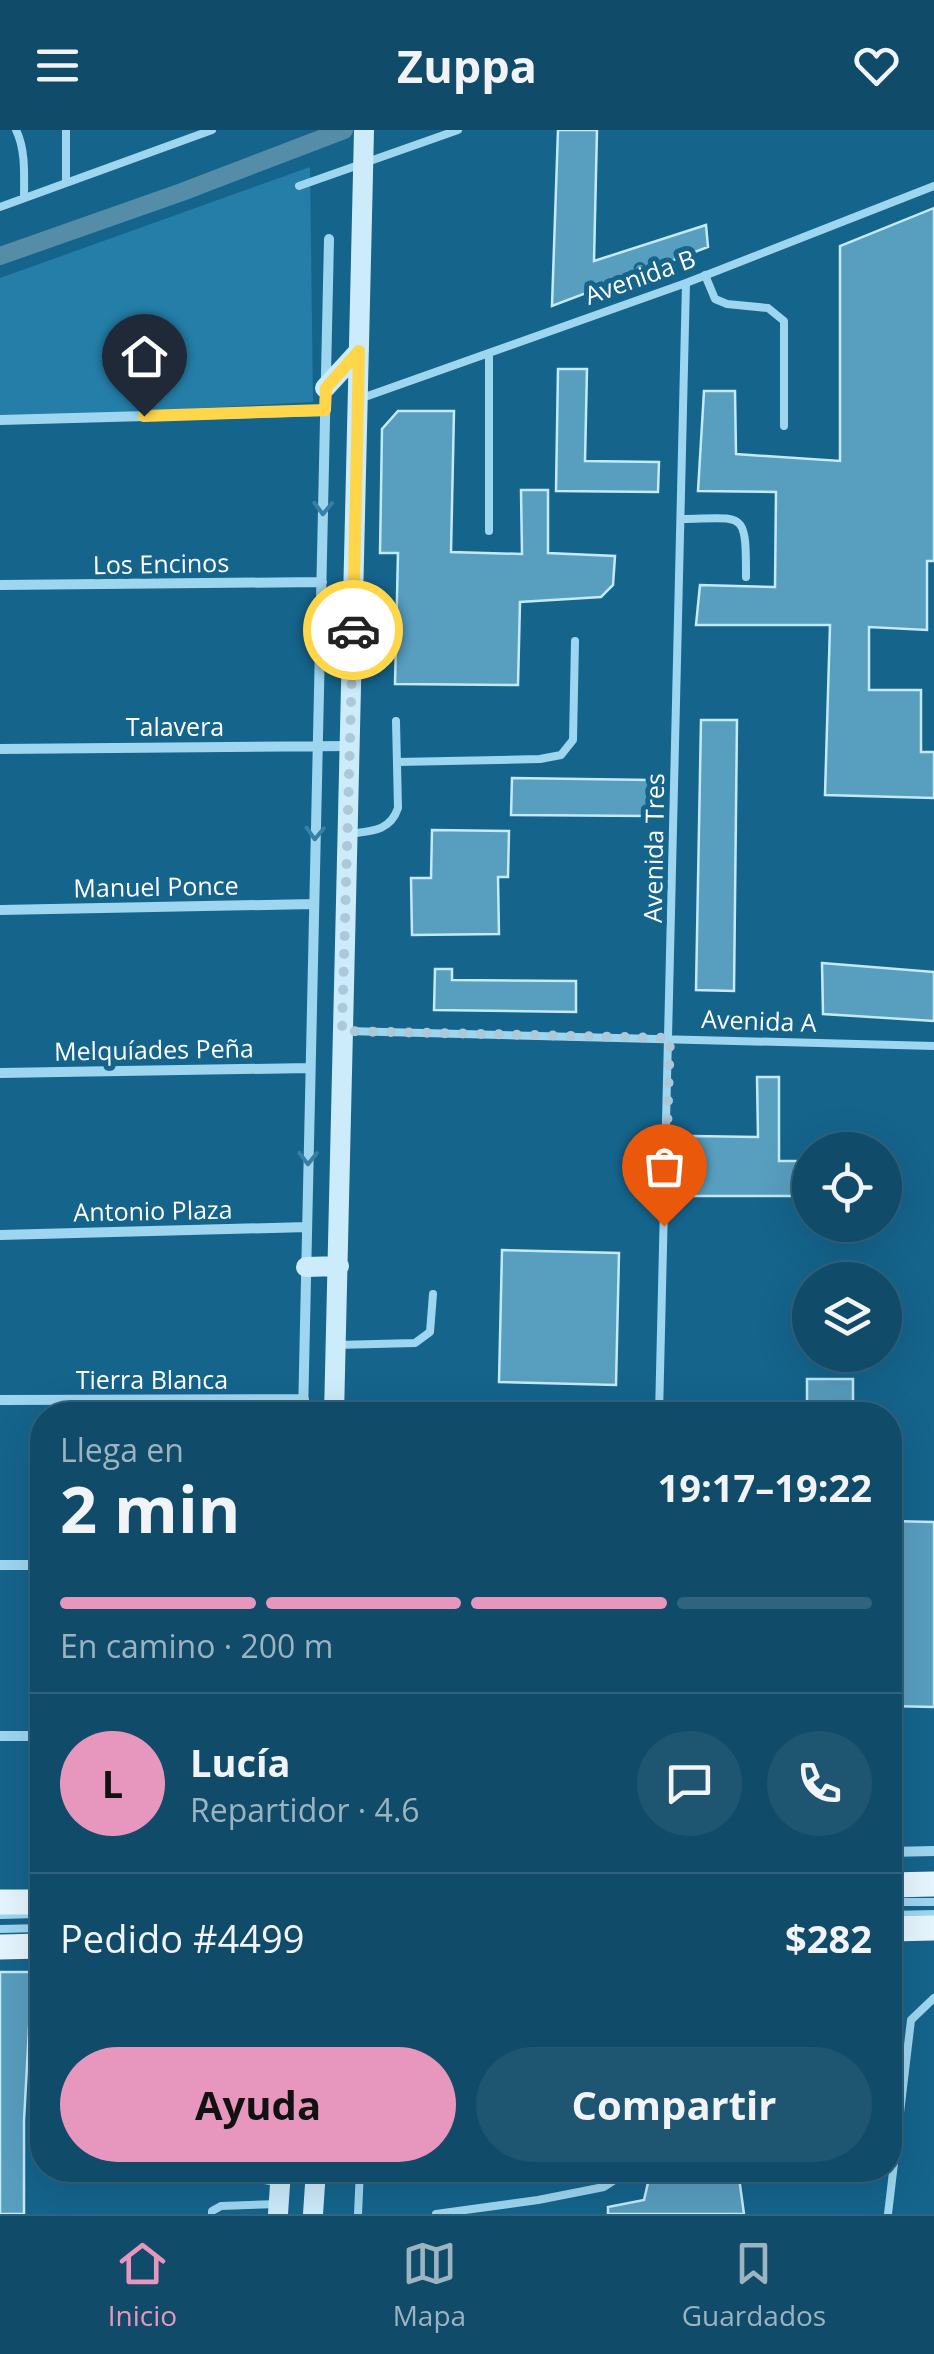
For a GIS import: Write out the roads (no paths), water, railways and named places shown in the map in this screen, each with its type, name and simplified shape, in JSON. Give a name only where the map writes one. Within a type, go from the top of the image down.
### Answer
[{"type":"main road","points":[[902,1885],[934,1884]]},
{"type":"main road","points":[[0,1902],[30,1902]]},
{"type":"main road","points":[[902,1929],[934,1928]]},
{"type":"main road","points":[[0,1946],[30,1946]]},
{"type":"street","points":[[334,1402],[364,130]]},
{"type":"street","points":[[304,1399],[328,239]]},
{"type":"street","points":[[326,388],[359,351]]},
{"type":"street","points":[[0,420],[325,410]]},
{"type":"street","name":"Los Encinos","points":[[0,586],[322,582]]},
{"type":"street","name":"Talavera","points":[[0,748],[350,746]]},
{"type":"street","name":"Manuel Ponce","points":[[0,910],[313,904]]},
{"type":"street","name":"Melquíades Peña","points":[[0,1073],[310,1068]]},
{"type":"street","name":"Antonio Plaza","points":[[0,1235],[307,1227]]},
{"type":"street","points":[[306,1267],[339,1266]]},
{"type":"street","name":"Tierra Blanca","points":[[0,1400],[304,1399]]},
{"type":"street","points":[[0,1565],[30,1564]]},
{"type":"street","points":[[0,1736],[30,1736]]},
{"type":"street","points":[[902,1852],[934,1851]]},
{"type":"street","points":[[278,2209],[280,2182]]},
{"type":"street","points":[[313,2214],[315,2182]]},
{"type":"lane","points":[[16,130],[24,198]]},
{"type":"lane","points":[[66,130],[66,183]]},
{"type":"lane","points":[[0,207],[212,130]]},
{"type":"lane","points":[[299,186],[364,158],[458,130]]},
{"type":"lane","name":"Avenida B","points":[[358,399],[705,275],[934,186]]},
{"type":"lane","points":[[705,275],[715,299],[726,304],[768,308],[784,321],[784,426]]},
{"type":"lane","name":"Avenida Tres","points":[[659,1402],[686,282]]},
{"type":"lane","points":[[488,530],[489,353]]},
{"type":"lane","points":[[681,519],[735,519],[742,524],[746,536],[746,576]]},
{"type":"lane","points":[[397,762],[540,759],[561,755],[573,740],[576,641]]},
{"type":"lane","points":[[348,834],[378,830],[394,820],[398,808],[396,721]]},
{"type":"lane","name":"Avenida A","points":[[342,1031],[934,1046]]},
{"type":"lane","points":[[336,1344],[415,1343],[430,1332],[433,1294]]},
{"type":"lane","points":[[902,1902],[934,1902]]},
{"type":"lane","points":[[0,1915],[30,1914]]},
{"type":"lane","points":[[902,1915],[934,1914]]},
{"type":"lane","points":[[0,1929],[30,1928]]},
{"type":"lane","points":[[902,2101],[912,2020],[934,1998]]},
{"type":"lane","points":[[358,2214],[359,2182]]},
{"type":"lane","points":[[436,2214],[604,2188],[613,2182]]},
{"type":"lane","points":[[888,2214],[892,2182]]},
{"type":"lane","points":[[212,2214],[221,2206],[278,2209]]},
{"type":"waterway","points":[[0,256],[344,130]]}]
